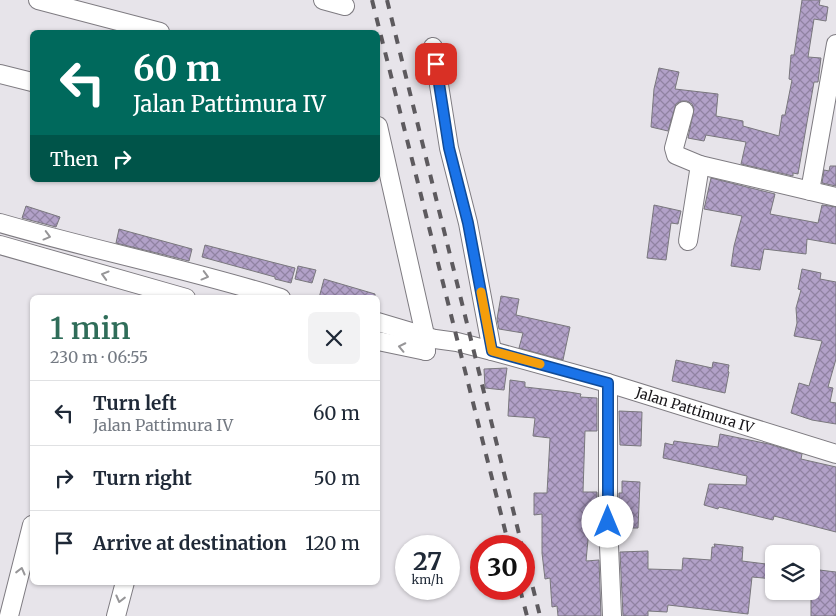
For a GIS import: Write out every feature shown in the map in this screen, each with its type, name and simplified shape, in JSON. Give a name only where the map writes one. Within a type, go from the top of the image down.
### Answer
[{"type":"street","points":[[38,0],[152,30]]},
{"type":"street","points":[[322,0],[345,6]]},
{"type":"street","points":[[810,191],[836,44]]},
{"type":"street","points":[[433,47],[449,148],[468,223],[492,351]]},
{"type":"street","points":[[0,74],[30,82]]},
{"type":"street","points":[[684,111],[674,148],[676,154],[700,166],[836,197]]},
{"type":"street","points":[[380,146],[383,176],[429,342]]},
{"type":"street","points":[[688,242],[700,166]]},
{"type":"street","points":[[0,223],[96,250],[132,256],[166,265],[271,295]]},
{"type":"street","points":[[0,245],[124,290],[159,294],[166,265]]},
{"type":"street","points":[[124,290],[132,256]]},
{"type":"street","points":[[380,323],[429,342]]},
{"type":"street","points":[[380,341],[429,342]]},
{"type":"street","name":"Jalan Pattimura IV","points":[[429,342],[457,342],[492,351],[608,383],[836,454]]},
{"type":"street","points":[[608,383],[608,522],[612,616]]},
{"type":"street","points":[[9,616],[30,533]]},
{"type":"street","points":[[116,616],[123,585]]},
{"type":"building","points":[[802,0],[820,0],[819,5],[828,7],[826,21],[814,19],[808,57],[821,58],[818,82],[814,82],[798,174],[793,173],[793,176],[741,164],[746,142],[706,135],[704,141],[688,138],[694,109],[692,104],[687,101],[676,104],[668,131],[651,127],[654,89],[659,68],[679,72],[675,89],[718,94],[716,116],[743,121],[743,126],[779,136],[782,115],[785,115],[792,80],[789,79],[791,55],[794,55]]},
{"type":"building","points":[[830,166],[836,166],[836,186],[822,183],[824,170],[829,171]]},
{"type":"building","points":[[711,178],[775,194],[770,214],[818,223],[822,205],[836,207],[836,244],[807,239],[806,254],[764,249],[760,270],[731,266],[742,216],[704,209]]},
{"type":"building","points":[[654,205],[681,211],[678,224],[671,223],[666,260],[647,258]]},
{"type":"building","points":[[26,206],[60,217],[56,227],[22,218]]},
{"type":"building","points":[[119,229],[192,249],[189,261],[116,243]]},
{"type":"building","points":[[205,245],[295,268],[291,283],[202,257]]},
{"type":"building","points":[[298,266],[316,270],[312,283],[295,279]]},
{"type":"building","points":[[802,269],[821,273],[820,279],[836,282],[836,359],[828,387],[833,388],[830,402],[836,403],[836,424],[812,420],[791,413],[799,383],[809,386],[822,341],[794,336],[797,323],[796,308],[801,290],[798,289]]},
{"type":"building","points":[[324,279],[375,294],[375,295],[320,295]]},
{"type":"building","points":[[501,296],[519,299],[516,315],[570,327],[563,360],[519,348],[523,333],[499,329],[497,319]]},
{"type":"building","points":[[676,360],[712,368],[713,362],[729,365],[725,393],[672,381]]},
{"type":"building","points":[[507,368],[504,390],[485,388],[484,369]]},
{"type":"building","points":[[510,380],[525,382],[525,387],[569,392],[581,394],[580,397],[597,398],[597,431],[585,431],[583,492],[597,492],[597,519],[590,519],[586,561],[599,560],[601,616],[558,616],[557,606],[552,607],[550,578],[545,579],[542,553],[542,514],[534,515],[534,493],[547,493],[550,438],[533,436],[535,418],[508,416]]},
{"type":"building","points":[[619,411],[642,412],[641,446],[620,445]]},
{"type":"building","points":[[720,434],[769,444],[802,454],[801,459],[836,467],[836,532],[774,516],[773,520],[704,505],[709,484],[746,485],[747,476],[663,458],[665,443],[673,445],[674,441],[718,447]]},
{"type":"building","points":[[622,481],[640,482],[638,528],[621,528],[621,520],[619,520],[619,493],[622,493]]},
{"type":"building","points":[[714,544],[743,547],[742,561],[765,564],[765,578],[752,577],[748,614],[668,605],[667,612],[648,611],[648,616],[623,616],[620,552],[648,551],[648,569],[682,570],[683,558],[711,560],[712,547],[715,547]]},
{"type":"building","points":[[820,570],[836,572],[836,616],[811,616],[811,600],[820,600]]},
{"type":"railway","points":[[372,0],[380,30]]},
{"type":"railway","points":[[387,0],[519,535]]},
{"type":"railway","points":[[380,32],[506,535]]},
{"type":"railway","points":[[535,596],[540,616]]},
{"type":"railway","points":[[523,600],[527,616]]},
{"type":"slow traffic","points":[[481,292],[492,351],[540,364]]},
{"type":"route","points":[[436,64],[449,148],[468,223],[492,351],[608,383],[608,522]]}]
